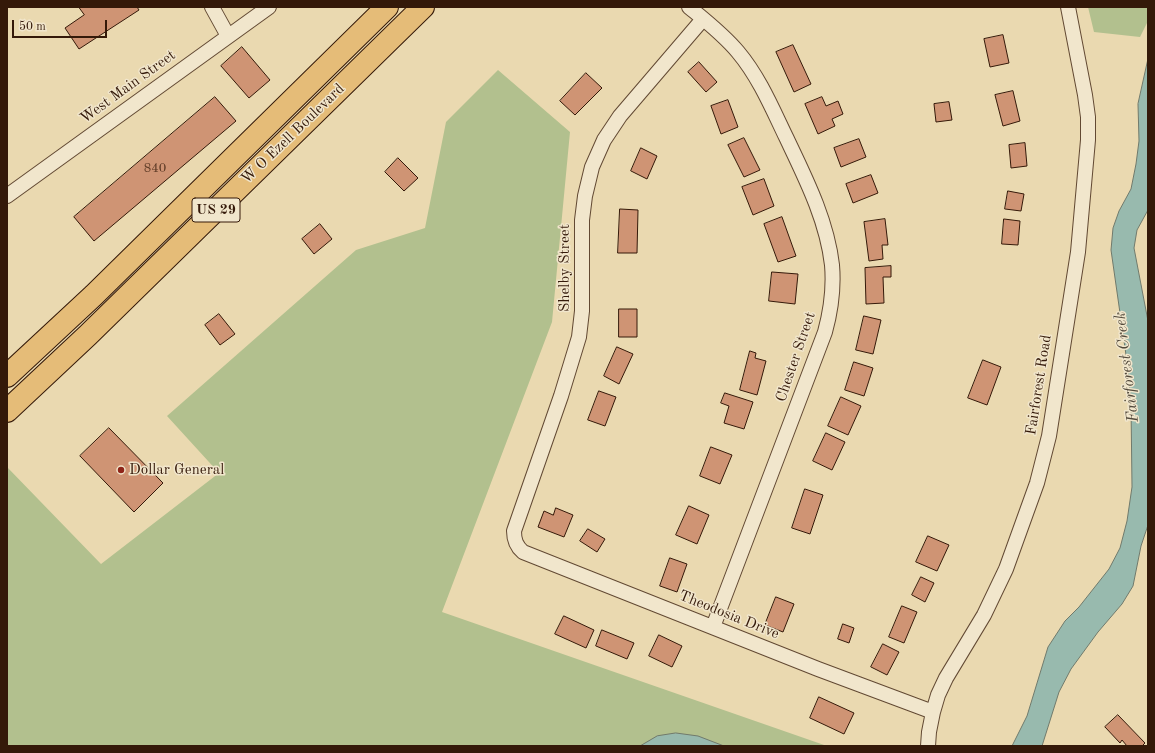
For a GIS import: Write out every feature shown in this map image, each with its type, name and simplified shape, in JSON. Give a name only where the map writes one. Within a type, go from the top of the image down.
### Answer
[{"type":"main road","name":"W O Ezell Boulevard","points":[[7,376],[113,275],[387,7]]},
{"type":"main road","name":"W O Ezell Boulevard","points":[[7,410],[131,293],[423,7]]},
{"type":"main road","points":[[291,101],[307,120]]},
{"type":"main road","points":[[113,275],[131,293]]},
{"type":"street","points":[[212,7],[228,36]]},
{"type":"street","name":"West Main Street","points":[[7,196],[269,7]]},
{"type":"street","name":"Chester Street","points":[[689,7],[728,41],[747,64],[776,115],[806,179],[818,210],[832,264],[833,287],[831,310],[825,332],[713,627]]},
{"type":"street","name":"Fairforest Road","points":[[928,746],[928,732],[938,695],[946,678],[984,615],[1006,569],[1037,482],[1049,436],[1078,252],[1088,140],[1088,118],[1085,95],[1068,7]]},
{"type":"street","name":"Shelby Street","points":[[516,544],[514,531],[561,396],[579,336],[582,311],[582,220],[585,196],[592,167],[604,140],[620,116],[703,19]]},
{"type":"street","name":"Theodosia Drive","points":[[516,544],[523,552],[818,669],[933,712]]},
{"type":"green space","points":[[1088,7],[1148,7],[1148,21],[1140,37],[1094,32]]},
{"type":"green space","points":[[498,70],[570,132],[552,322],[442,612],[827,746],[7,746],[7,467],[101,564],[219,473],[167,416],[356,250],[425,228],[446,122]]},
{"type":"water","points":[[1148,59],[1148,210],[1137,230],[1134,248],[1148,321],[1148,525],[1141,546],[1133,586],[1122,604],[1098,632],[1071,669],[1059,692],[1042,746],[1012,746],[1027,716],[1048,647],[1065,621],[1079,607],[1109,569],[1120,548],[1127,521],[1132,487],[1131,405],[1127,362],[1111,250],[1113,228],[1119,211],[1131,189],[1136,164],[1139,141],[1138,104]]},
{"type":"water","points":[[676,733],[698,736],[724,746],[640,746],[657,736]]},
{"type":"building","points":[[79,7],[137,7],[139,10],[79,49],[65,28],[84,15]]},
{"type":"building","points":[[1003,35],[1009,63],[990,67],[984,39]]},
{"type":"building","points":[[793,45],[811,84],[794,92],[776,52]]},
{"type":"building","points":[[242,47],[270,80],[249,98],[221,66]]},
{"type":"building","points":[[699,62],[717,82],[706,92],[688,72]]},
{"type":"building","points":[[586,73],[602,88],[575,115],[560,101]]},
{"type":"building","points":[[1013,91],[1020,121],[1003,126],[995,95]]},
{"type":"building","points":[[215,97],[236,121],[94,241],[74,217]]},
{"type":"building","points":[[822,97],[826,106],[838,101],[843,114],[832,119],[835,126],[818,134],[805,104]]},
{"type":"building","points":[[728,100],[738,127],[721,134],[711,106]]},
{"type":"building","points":[[949,102],[952,120],[936,122],[934,104]]},
{"type":"building","points":[[744,138],[760,170],[744,177],[728,145]]},
{"type":"building","points":[[859,139],[866,157],[841,167],[834,148]]},
{"type":"building","points":[[1025,143],[1027,166],[1011,168],[1009,145]]},
{"type":"building","points":[[641,148],[657,156],[647,179],[631,171]]},
{"type":"building","points":[[398,158],[418,178],[404,191],[385,172]]},
{"type":"building","points":[[871,175],[878,193],[853,203],[846,184]]},
{"type":"building","points":[[764,179],[774,206],[753,215],[742,187]]},
{"type":"building","points":[[1008,191],[1024,194],[1021,211],[1005,209]]},
{"type":"building","points":[[620,209],[638,210],[637,253],[618,253]]},
{"type":"building","points":[[782,217],[796,256],[778,262],[764,224]]},
{"type":"building","points":[[885,219],[888,245],[882,245],[883,259],[869,261],[864,222]]},
{"type":"building","points":[[1004,219],[1020,221],[1018,245],[1002,244]]},
{"type":"building","points":[[320,224],[332,239],[314,254],[302,239]]},
{"type":"building","points":[[891,266],[891,277],[883,277],[884,303],[866,304],[865,268]]},
{"type":"building","points":[[772,272],[798,274],[795,304],[769,301]]},
{"type":"building","points":[[619,309],[637,309],[637,337],[619,337]]},
{"type":"building","points":[[219,314],[235,334],[220,345],[205,325]]},
{"type":"building","points":[[864,316],[881,320],[873,354],[856,350]]},
{"type":"building","points":[[617,347],[633,354],[619,384],[604,376]]},
{"type":"building","points":[[750,351],[756,353],[755,358],[766,361],[757,395],[740,390]]},
{"type":"building","points":[[983,360],[1001,367],[987,405],[968,398]]},
{"type":"building","points":[[854,362],[873,368],[864,396],[845,390]]},
{"type":"building","points":[[599,391],[616,397],[605,426],[588,420]]},
{"type":"building","points":[[725,393],[753,402],[744,429],[724,423],[729,406],[721,403]]},
{"type":"building","points":[[841,397],[861,406],[848,435],[828,426]]},
{"type":"building","name":"Dollar General","points":[[109,428],[163,483],[134,512],[80,456]]},
{"type":"building","points":[[826,433],[845,442],[832,470],[813,461]]},
{"type":"building","points":[[711,447],[732,455],[720,484],[700,476]]},
{"type":"building","points":[[805,489],[823,495],[810,534],[792,528]]},
{"type":"building","points":[[689,506],[709,515],[697,544],[676,535]]},
{"type":"building","points":[[556,508],[573,515],[564,537],[538,527],[544,511],[553,515]]},
{"type":"building","points":[[588,529],[605,539],[597,552],[580,541]]},
{"type":"building","points":[[928,536],[949,545],[937,571],[916,562]]},
{"type":"building","points":[[670,558],[687,564],[677,592],[660,586]]},
{"type":"building","points":[[921,577],[934,583],[925,602],[912,595]]},
{"type":"building","points":[[776,597],[794,604],[783,632],[765,625]]},
{"type":"building","points":[[902,606],[917,612],[904,643],[889,637]]},
{"type":"building","points":[[564,616],[594,630],[586,648],[555,634]]},
{"type":"building","points":[[843,624],[854,628],[849,643],[838,639]]},
{"type":"building","points":[[602,630],[634,643],[627,659],[596,646]]},
{"type":"building","points":[[659,635],[682,646],[672,667],[649,656]]},
{"type":"building","points":[[883,644],[899,652],[887,675],[871,667]]},
{"type":"building","points":[[819,697],[854,713],[844,734],[810,718]]},
{"type":"building","points":[[1118,715],[1145,743],[1142,746],[1127,746],[1122,740],[1120,743],[1105,727]]},
{"type":"place","name":"Dollar General","points":[[121,470]]},
{"type":"water label","name":"Fairforest Creek","points":[[1127,367]]}]
